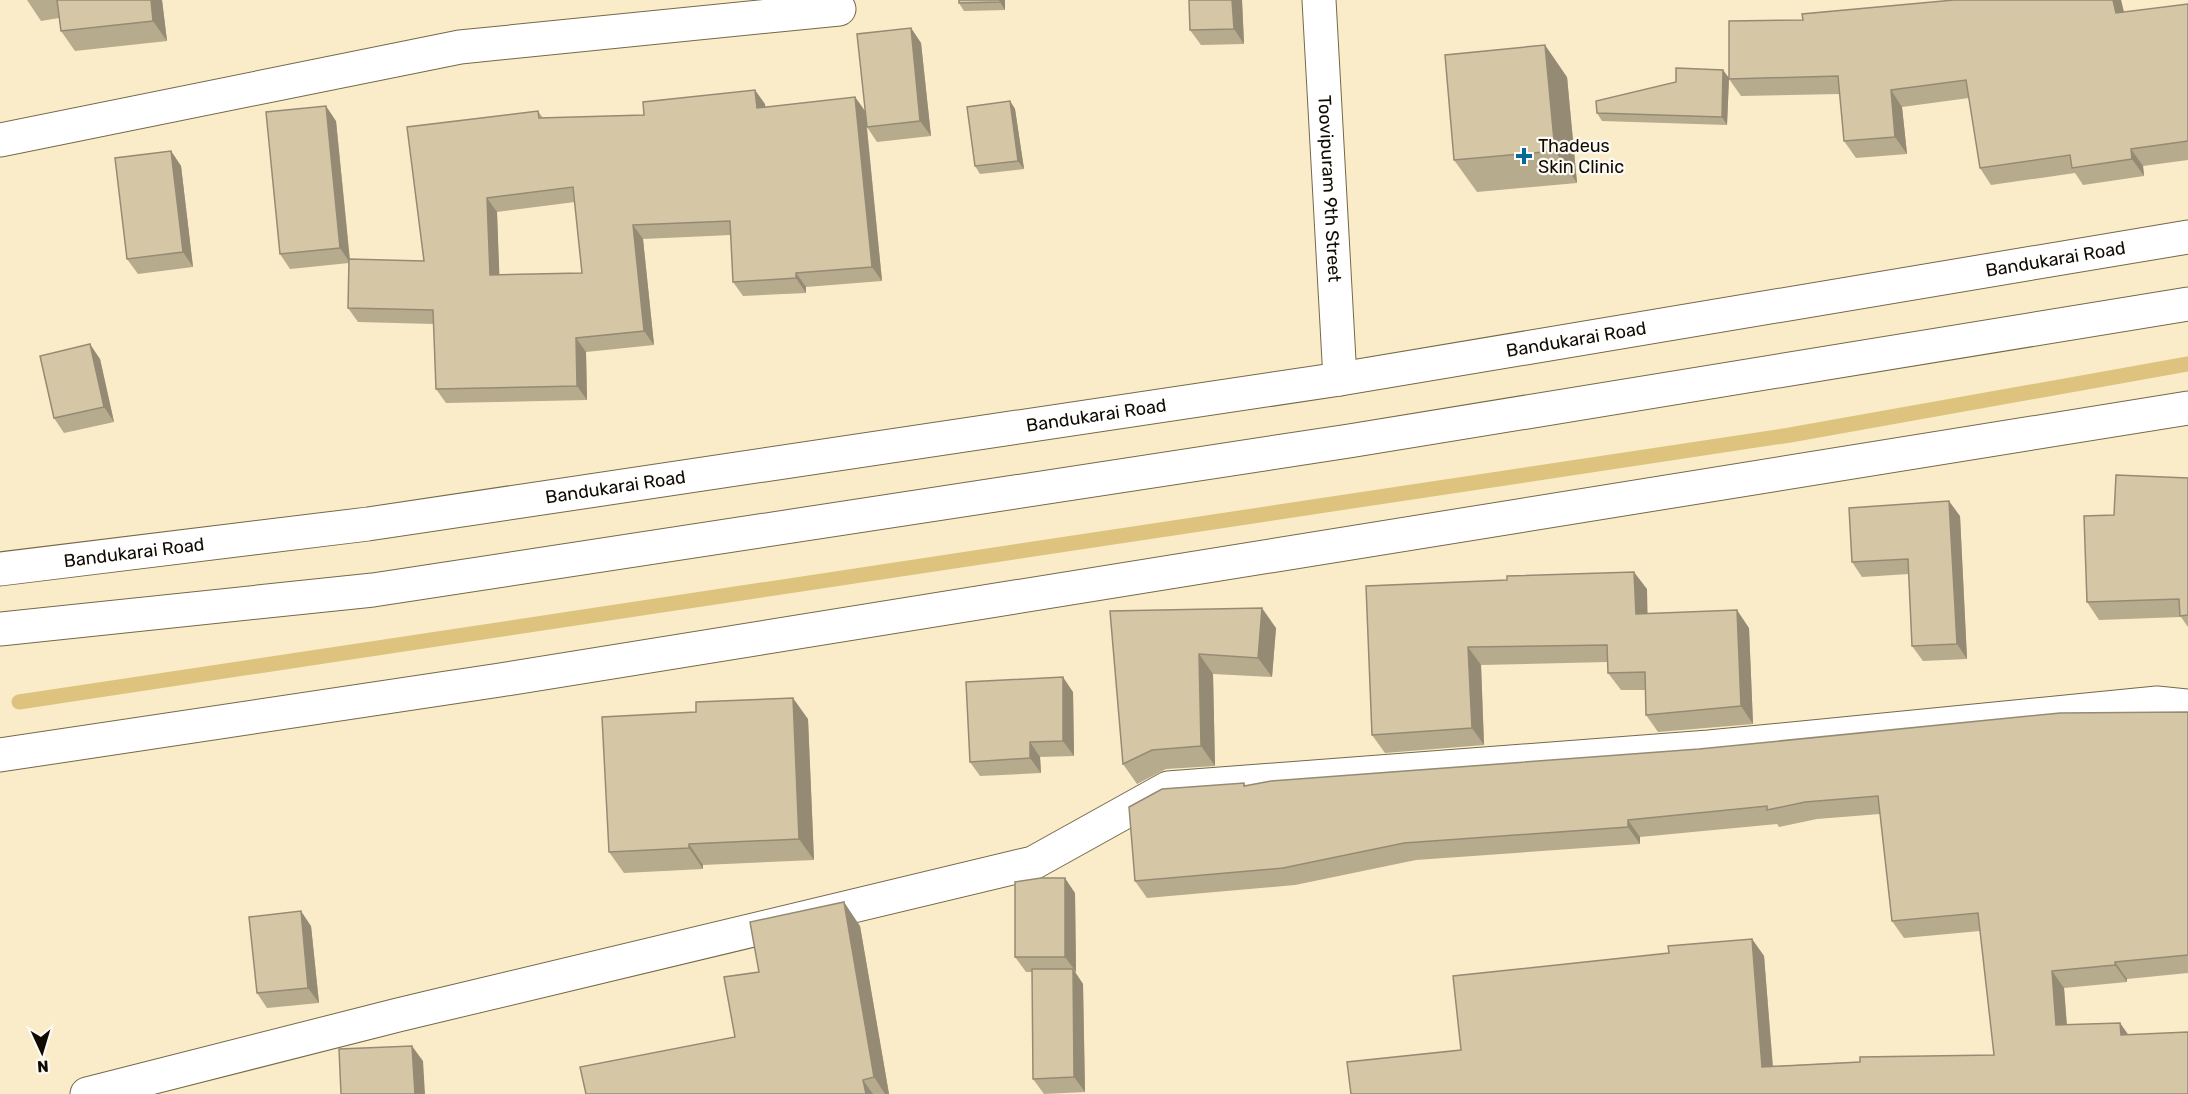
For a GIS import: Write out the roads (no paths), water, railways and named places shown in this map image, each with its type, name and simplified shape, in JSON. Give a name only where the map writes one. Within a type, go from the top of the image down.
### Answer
[{"type":"street","name":"Toovipuram 9th Street","points":[[1319,0],[1340,379]]},
{"type":"street","points":[[0,140],[460,47],[839,9]]},
{"type":"street","name":"Bandukarai Road","points":[[0,569],[368,524],[1340,379],[2188,237]]},
{"type":"street","points":[[0,629],[373,590],[1360,439],[2188,304]]},
{"type":"street","points":[[0,756],[500,680],[2188,408]]},
{"type":"street","points":[[87,1094],[410,1012],[1033,863],[1168,788],[1709,747],[2157,703],[2188,706]]},
{"type":"waterway","points":[[19,702],[1790,435],[2188,364]]},
{"type":"place","name":"Thadeus Skin Clinic","points":[[1524,156]]}]
